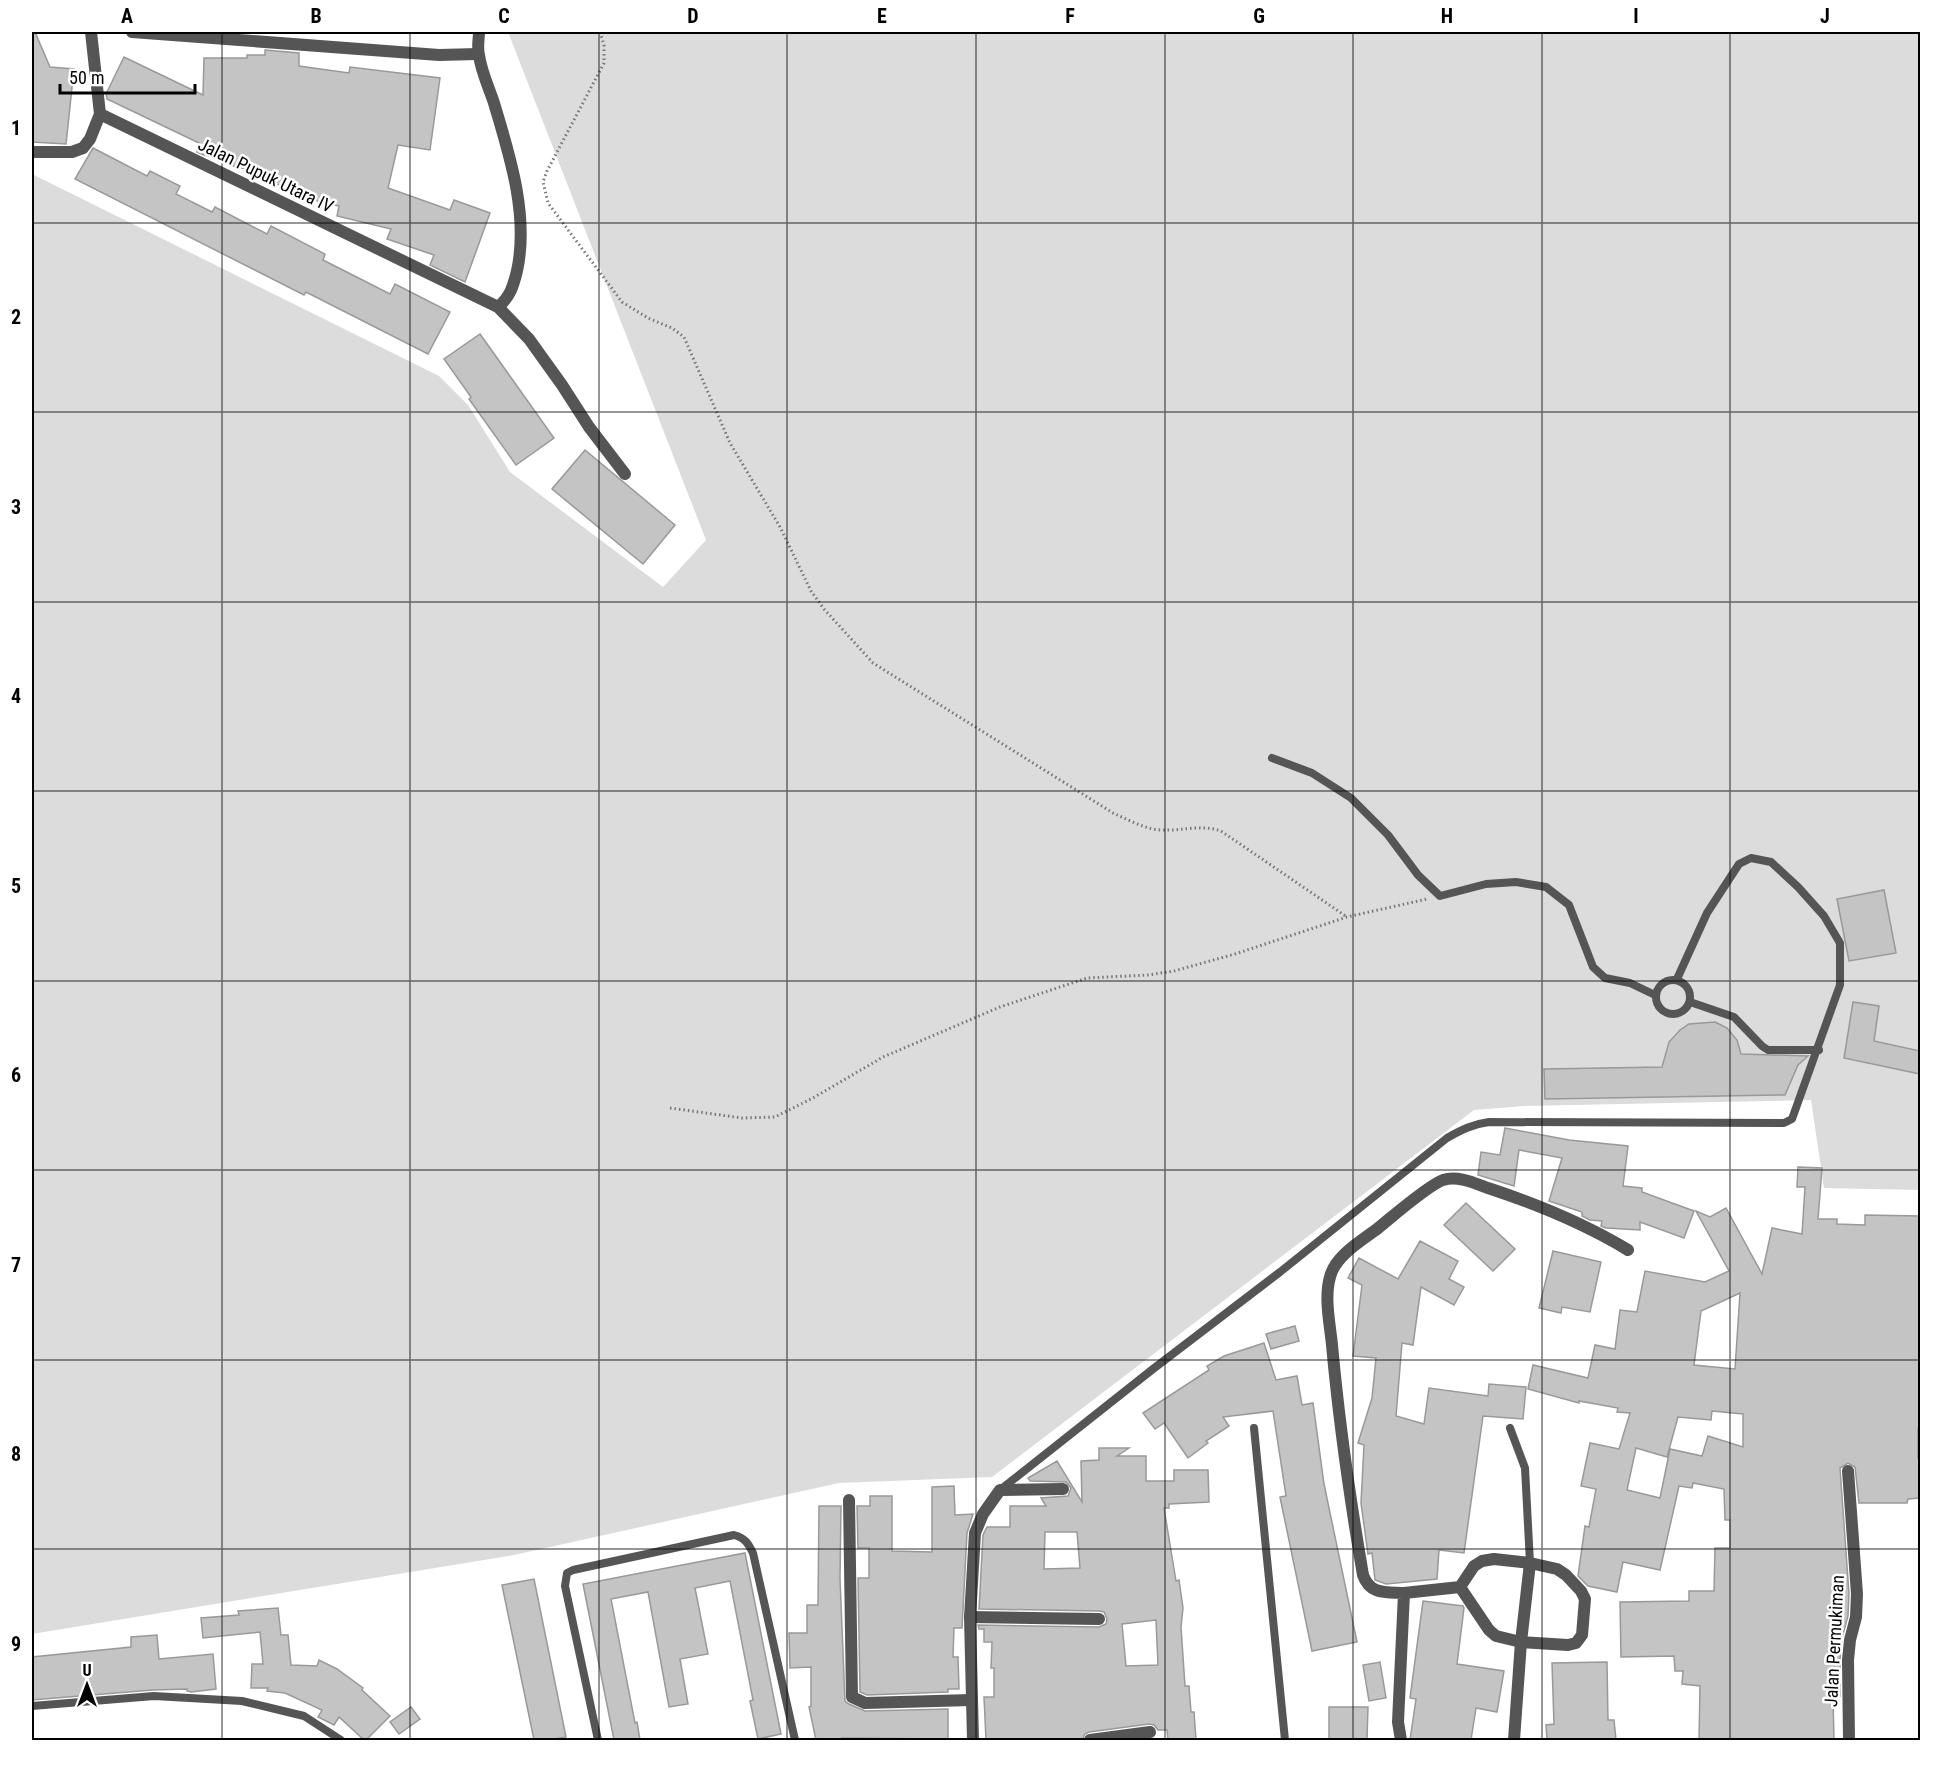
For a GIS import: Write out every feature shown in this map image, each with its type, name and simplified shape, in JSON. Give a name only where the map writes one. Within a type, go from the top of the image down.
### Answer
[{"type":"street","points":[[32,152],[72,152],[83,148],[90,139],[100,114],[91,32]]},
{"type":"street","points":[[132,32],[439,55],[478,54]]},
{"type":"street","points":[[479,32],[478,54],[507,146],[519,207],[522,238],[512,291],[498,307],[529,339],[589,427],[626,474]]},
{"type":"street","name":"Jalan Pupuk Utara IV","points":[[100,114],[498,307]]},
{"type":"street","points":[[1460,1587],[1404,1593],[1376,1591],[1365,1582],[1350,1500],[1334,1365],[1328,1293],[1330,1276],[1346,1253],[1435,1184],[1454,1178],[1560,1214],[1601,1233],[1628,1250]]},
{"type":"street","name":"Jalan Permukiman","points":[[1848,1471],[1857,1594],[1856,1617],[1848,1660],[1849,1740]]},
{"type":"street","points":[[973,1740],[970,1617],[975,1533],[983,1514],[1000,1490],[1063,1489]]},
{"type":"street","points":[[849,1500],[852,1697],[865,1703],[971,1700]]},
{"type":"street","points":[[1494,1559],[1548,1566],[1566,1575],[1581,1591],[1585,1599],[1582,1635],[1576,1643],[1568,1645],[1521,1642],[1502,1638],[1492,1633],[1460,1587],[1474,1566],[1482,1561],[1494,1559]]},
{"type":"street","points":[[1514,1740],[1521,1642],[1530,1563]]},
{"type":"street","points":[[1401,1740],[1398,1722],[1404,1593]]},
{"type":"street","points":[[970,1617],[1099,1619]]},
{"type":"street","points":[[1090,1740],[1150,1732]]},
{"type":"lane","points":[[1272,758],[1312,772],[1351,798],[1388,835],[1418,875],[1440,896],[1486,884],[1515,882],[1546,887],[1569,905],[1593,967],[1605,978],[1630,983],[1655,995]]},
{"type":"lane","points":[[1000,1490],[1461,1129],[1489,1122],[1784,1123],[1792,1119],[1840,985],[1840,943],[1824,916],[1771,861],[1751,858],[1739,864],[1707,913],[1677,979]]},
{"type":"lane","points":[[1669,979],[1677,979],[1685,983],[1690,992],[1690,1002],[1680,1013],[1666,1013],[1657,1003],[1655,995],[1662,983],[1669,979]]},
{"type":"lane","points":[[1690,1002],[1734,1017],[1768,1050],[1818,1050]]},
{"type":"lane","points":[[1254,1428],[1285,1740]]},
{"type":"lane","points":[[1510,1428],[1525,1468],[1530,1563]]},
{"type":"lane","points":[[598,1740],[565,1586],[567,1573],[734,1535],[748,1542],[753,1552],[795,1740]]},
{"type":"lane","points":[[32,1706],[154,1696],[242,1701],[304,1716],[341,1740]]},
{"type":"path","points":[[600,32],[604,45],[604,63],[547,171],[543,182],[548,203],[622,302],[648,318],[672,328],[684,337],[730,443],[780,526],[811,591],[824,609],[873,663],[1113,813],[1161,831],[1204,828],[1221,831],[1347,917]]},
{"type":"path","points":[[670,1108],[742,1118],[774,1117],[813,1098],[883,1057],[1000,1007],[1087,978],[1148,975],[1174,971],[1235,954],[1347,917],[1440,896]]},
{"type":"shaded area","points":[[508,32],[1920,32],[1920,1190],[1824,1188],[1811,1100],[1525,1106],[1474,1110],[992,1477],[839,1483],[514,1555],[32,1634],[32,174],[439,376],[468,405],[510,472],[663,587],[706,540]]},
{"type":"building","points":[[32,32],[35,32],[50,67],[74,69],[66,144],[32,142]]},
{"type":"building","points":[[265,50],[299,53],[299,66],[349,73],[350,67],[440,78],[430,150],[398,145],[388,188],[450,210],[454,200],[490,213],[465,282],[430,265],[434,255],[387,239],[391,229],[337,216],[339,206],[296,196],[298,189],[270,183],[272,175],[233,166],[234,162],[197,152],[199,143],[107,99],[106,94],[124,57],[203,95],[204,58],[247,58],[247,55],[265,55]]},
{"type":"building","points":[[93,148],[147,176],[150,171],[180,186],[176,194],[212,212],[215,207],[267,234],[271,226],[325,254],[323,260],[390,294],[395,284],[450,312],[428,354],[306,292],[304,295],[75,179]]},
{"type":"building","points":[[480,334],[554,438],[516,465],[444,359]]},
{"type":"building","points":[[585,450],[675,525],[643,564],[552,489]]},
{"type":"building","points":[[1884,890],[1896,953],[1849,961],[1837,899]]},
{"type":"building","points":[[1853,1002],[1879,1006],[1874,1041],[1920,1051],[1920,1074],[1844,1058]]},
{"type":"building","points":[[1715,1022],[1727,1028],[1737,1040],[1741,1054],[1808,1056],[1798,1065],[1785,1095],[1545,1099],[1544,1069],[1662,1067],[1669,1042],[1680,1030],[1689,1024]]},
{"type":"building","points":[[1505,1128],[1569,1140],[1628,1146],[1623,1186],[1642,1188],[1642,1192],[1694,1211],[1684,1238],[1640,1222],[1640,1230],[1606,1228],[1601,1226],[1602,1221],[1590,1220],[1582,1216],[1582,1212],[1549,1201],[1562,1158],[1519,1150],[1514,1186],[1478,1175],[1481,1152],[1500,1155]]},
{"type":"building","points":[[1798,1167],[1822,1168],[1818,1219],[1837,1219],[1837,1224],[1865,1225],[1865,1215],[1920,1216],[1918,1458],[1920,1458],[1920,1498],[1908,1499],[1907,1503],[1859,1503],[1855,1467],[1848,1463],[1840,1468],[1849,1594],[1848,1616],[1842,1638],[1840,1659],[1840,1696],[1833,1696],[1834,1740],[1699,1740],[1700,1686],[1682,1684],[1683,1671],[1675,1671],[1674,1656],[1621,1657],[1620,1602],[1689,1601],[1689,1591],[1714,1591],[1715,1548],[1730,1548],[1730,1520],[1725,1520],[1724,1489],[1693,1483],[1692,1488],[1679,1486],[1660,1570],[1623,1562],[1617,1592],[1588,1586],[1578,1576],[1585,1526],[1589,1527],[1596,1489],[1581,1486],[1590,1443],[1619,1449],[1630,1413],[1617,1412],[1618,1408],[1579,1401],[1579,1403],[1528,1389],[1533,1365],[1588,1378],[1595,1345],[1615,1349],[1620,1310],[1637,1312],[1645,1271],[1705,1282],[1729,1271],[1696,1211],[1710,1217],[1726,1208],[1762,1274],[1772,1228],[1802,1234],[1805,1187],[1797,1187]],"holes":[[[1740,1293],[1735,1369],[1694,1365],[1701,1311]],[[1712,1411],[1743,1414],[1743,1447],[1708,1436],[1702,1456],[1670,1449],[1660,1498],[1627,1490],[1636,1448],[1667,1457],[1678,1417],[1711,1420]]]},
{"type":"building","points":[[1466,1203],[1515,1249],[1493,1271],[1444,1225]]},
{"type":"building","points":[[1420,1241],[1458,1261],[1449,1279],[1464,1287],[1454,1305],[1421,1287],[1413,1345],[1402,1343],[1396,1416],[1424,1424],[1429,1388],[1488,1396],[1489,1384],[1526,1387],[1523,1419],[1483,1416],[1464,1553],[1439,1550],[1437,1579],[1386,1584],[1375,1580],[1372,1553],[1368,1554],[1361,1503],[1364,1445],[1358,1443],[1372,1398],[1376,1358],[1353,1356],[1362,1285],[1348,1278],[1359,1258],[1398,1279]]},
{"type":"building","points":[[1553,1251],[1601,1262],[1590,1312],[1562,1307],[1561,1313],[1539,1308]]},
{"type":"building","points":[[1295,1326],[1299,1341],[1271,1349],[1266,1334]]},
{"type":"building","points":[[1264,1343],[1276,1380],[1297,1376],[1302,1405],[1313,1403],[1324,1484],[1357,1642],[1312,1651],[1280,1497],[1286,1496],[1273,1411],[1223,1417],[1229,1426],[1206,1441],[1208,1443],[1188,1458],[1164,1423],[1155,1429],[1143,1413],[1209,1370],[1207,1366],[1224,1356]]},
{"type":"building","points":[[1099,1448],[1129,1448],[1117,1456],[1146,1456],[1146,1481],[1174,1481],[1174,1470],[1208,1470],[1209,1502],[1169,1504],[1169,1508],[1164,1508],[1176,1581],[1179,1580],[1183,1608],[1181,1627],[1185,1686],[1189,1686],[1196,1740],[1168,1740],[1167,1730],[1158,1730],[1154,1725],[1149,1724],[1089,1732],[1082,1740],[986,1740],[984,1697],[994,1697],[994,1668],[991,1668],[992,1642],[984,1642],[984,1629],[979,1629],[978,1625],[1099,1627],[1106,1624],[1107,1619],[1104,1612],[1099,1611],[979,1609],[983,1535],[987,1527],[1010,1527],[1010,1506],[1046,1506],[1041,1498],[1068,1496],[1071,1488],[1066,1482],[1030,1481],[1028,1478],[1057,1461],[1082,1502],[1081,1461],[1099,1460]],"holes":[[[1045,1532],[1077,1532],[1080,1568],[1044,1569]],[[1156,1620],[1158,1665],[1126,1666],[1122,1624]]]},
{"type":"building","points":[[954,1486],[955,1515],[973,1514],[967,1533],[962,1628],[954,1628],[953,1657],[958,1657],[959,1689],[948,1689],[948,1692],[867,1695],[860,1692],[858,1578],[869,1578],[869,1548],[858,1548],[857,1506],[870,1506],[870,1496],[892,1496],[892,1551],[932,1552],[932,1487]]},
{"type":"building","points":[[819,1506],[841,1506],[840,1578],[845,1701],[865,1711],[948,1709],[948,1739],[842,1738],[842,1740],[816,1740],[809,1707],[811,1706],[811,1667],[790,1668],[789,1633],[807,1633],[807,1605],[818,1605]]},
{"type":"building","points":[[745,1553],[781,1734],[758,1739],[750,1701],[753,1700],[730,1581],[695,1588],[708,1654],[680,1659],[688,1704],[669,1707],[648,1592],[611,1599],[640,1740],[614,1740],[583,1584]]},
{"type":"building","points":[[534,1579],[566,1737],[549,1740],[534,1740],[502,1585]]},
{"type":"building","points":[[1423,1601],[1463,1606],[1457,1664],[1504,1671],[1497,1712],[1476,1708],[1471,1740],[1410,1740],[1416,1699],[1410,1698]]},
{"type":"building","points":[[278,1608],[281,1635],[288,1635],[291,1665],[317,1666],[319,1660],[337,1669],[363,1688],[362,1690],[390,1716],[366,1740],[339,1717],[334,1725],[318,1717],[322,1710],[285,1693],[267,1691],[268,1688],[251,1688],[252,1664],[263,1664],[260,1632],[203,1638],[201,1618],[239,1615],[238,1611]]},
{"type":"building","points":[[157,1635],[159,1659],[213,1654],[216,1689],[191,1692],[187,1689],[153,1690],[32,1700],[32,1657],[131,1647],[131,1637]]},
{"type":"building","points":[[1380,1662],[1386,1698],[1369,1701],[1363,1665]]},
{"type":"building","points":[[1607,1662],[1608,1720],[1614,1720],[1616,1740],[1547,1740],[1546,1725],[1554,1724],[1552,1663]]},
{"type":"building","points":[[411,1707],[420,1719],[399,1734],[390,1722]]},
{"type":"building","points":[[1329,1707],[1368,1707],[1367,1740],[1329,1740]]}]
